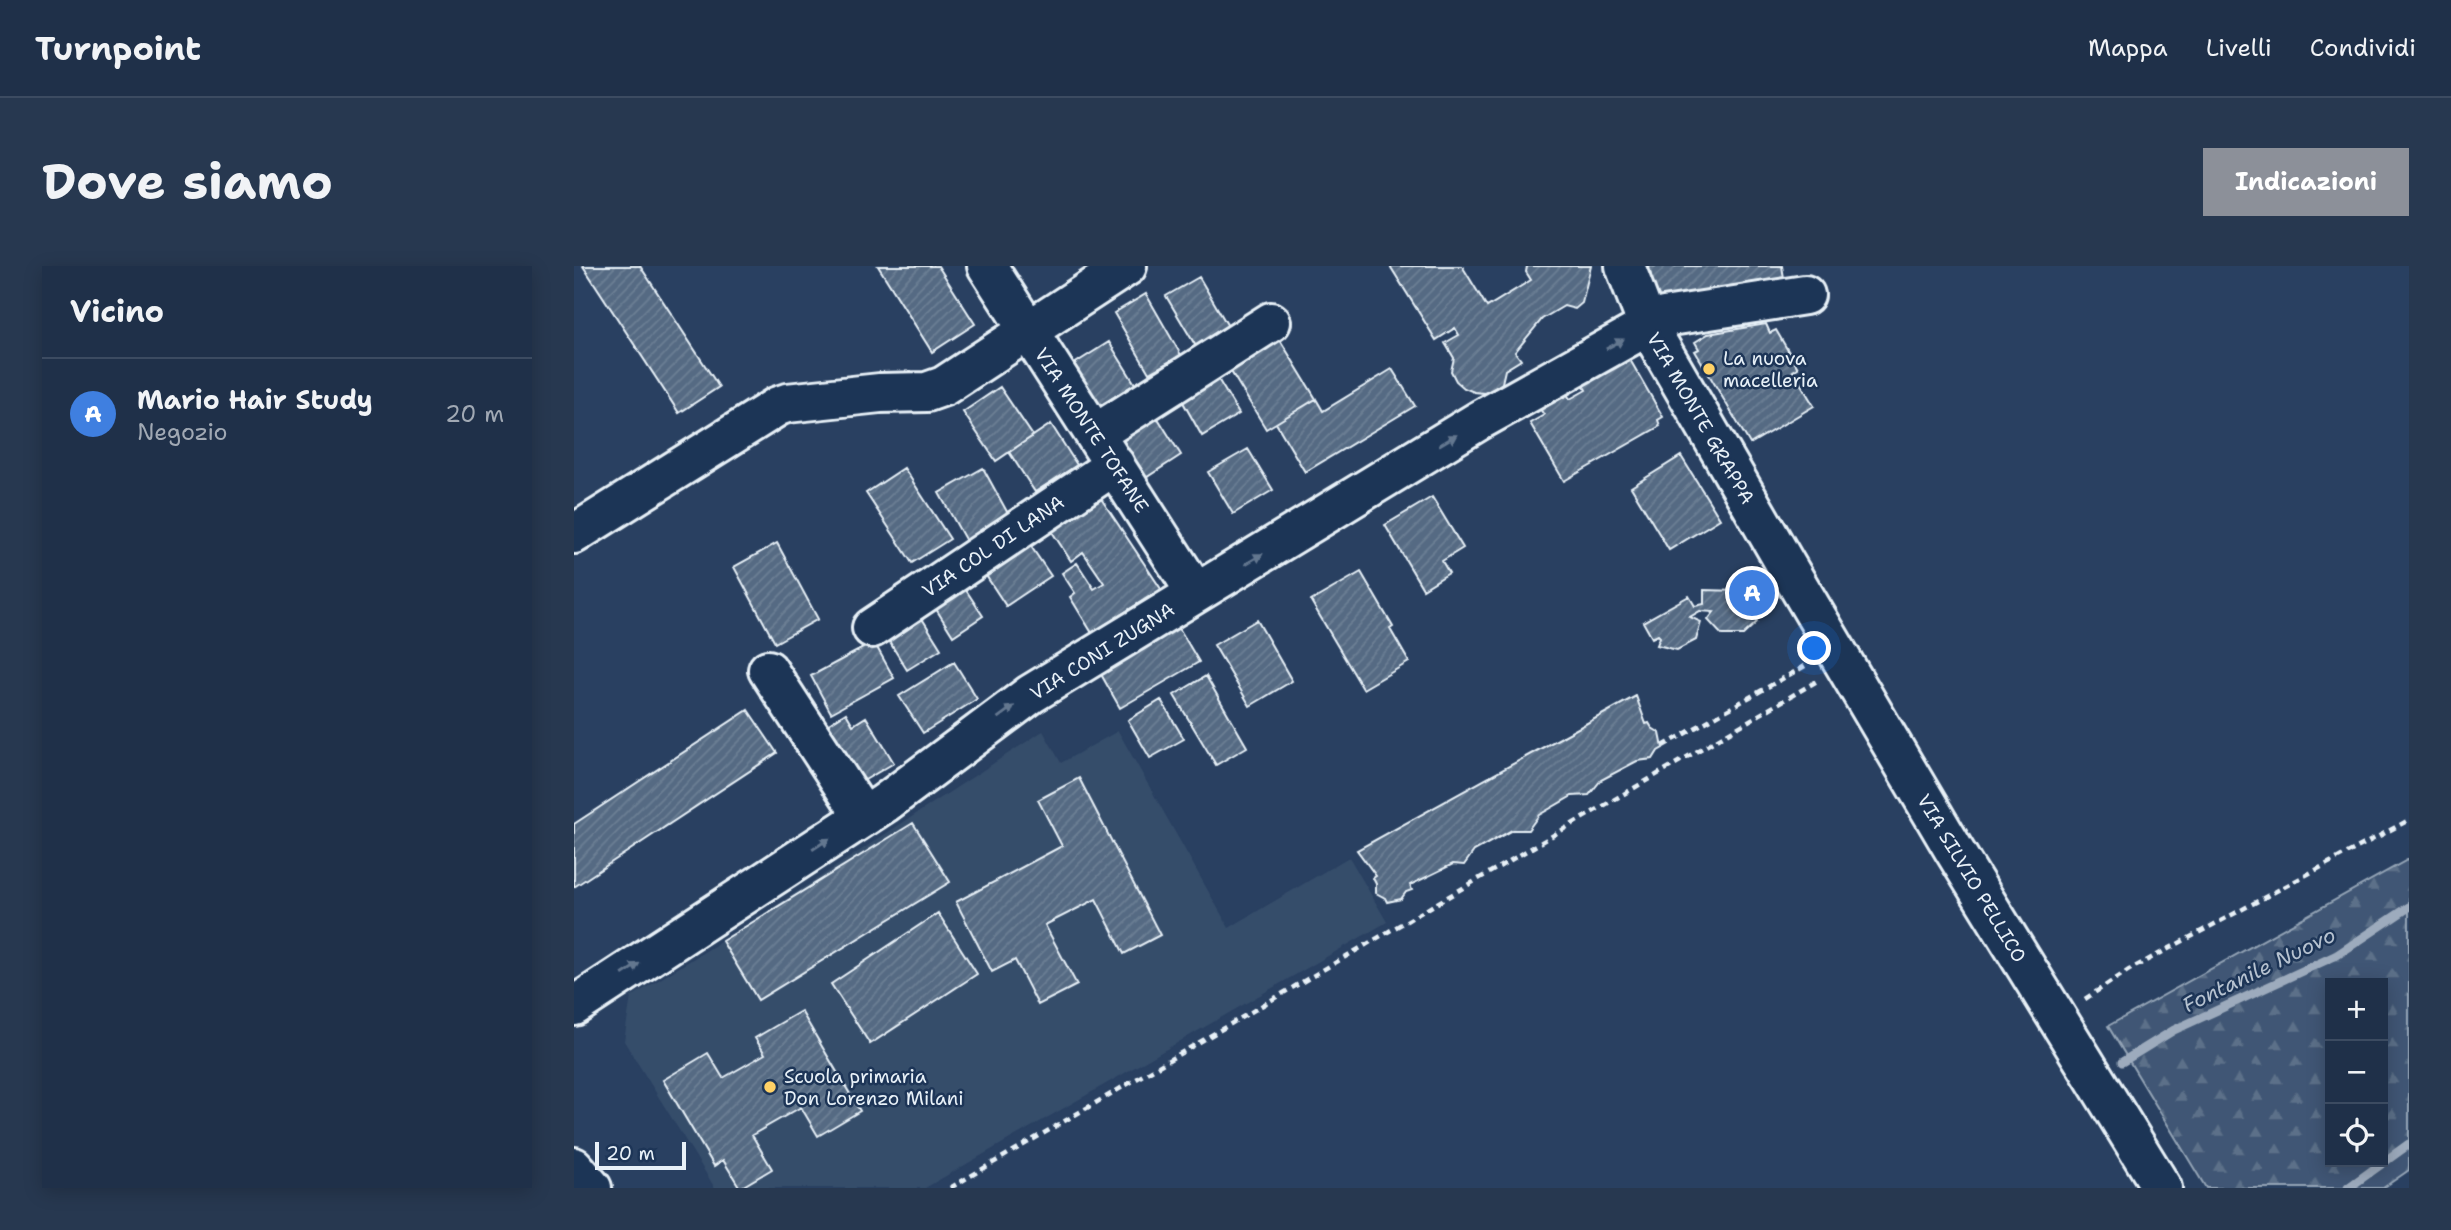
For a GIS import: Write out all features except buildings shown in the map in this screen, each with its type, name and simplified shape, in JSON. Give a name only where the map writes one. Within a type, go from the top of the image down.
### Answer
[{"type":"street","name":"VIA MONTE TOFANE","points":[[987,266],[1196,593]]},
{"type":"street","points":[[574,534],[768,411],[787,403],[880,393],[927,393],[944,386],[1021,320],[1127,266]]},
{"type":"street","name":"VIA MONTE GRAPPA","points":[[1625,266],[1648,326],[1786,565]]},
{"type":"street","name":"VIA CONI ZUGNA","points":[[574,1006],[863,816],[1031,694],[1468,428],[1664,317],[1805,295]]},
{"type":"street","name":"VIA COL DI LANA","points":[[872,628],[1271,322]]},
{"type":"street","name":"VIA SILVIO PELLICO","points":[[1786,565],[2056,1018],[2162,1188]]},
{"type":"street","points":[[768,670],[863,816]]},
{"type":"street","points":[[574,1167],[592,1188]]},
{"type":"path","points":[[1663,746],[1840,657]]},
{"type":"path","points":[[950,1188],[1840,657]]},
{"type":"path","points":[[2056,1018],[2129,970],[2409,820]]},
{"type":"shaded area","points":[[1043,731],[1061,763],[1118,731],[1229,928],[1349,857],[1387,922],[925,1188],[715,1188],[624,1041],[631,997],[722,941]]},
{"type":"green space","points":[[2409,859],[2409,1170],[2383,1188],[2206,1188],[2108,1026]]},
{"type":"waterway","name":"Fontanile Nuovo","points":[[2122,1062],[2174,1030],[2337,955],[2409,907]]},
{"type":"waterway","points":[[2348,1188],[2409,1144]]},
{"type":"place","name":"La nuova macelleria","points":[[1709,369]]},
{"type":"place","name":"Mario Hair Study","points":[[1752,593]]},
{"type":"place","name":"Scuola primaria Don Lorenzo Milani","points":[[770,1087]]}]
